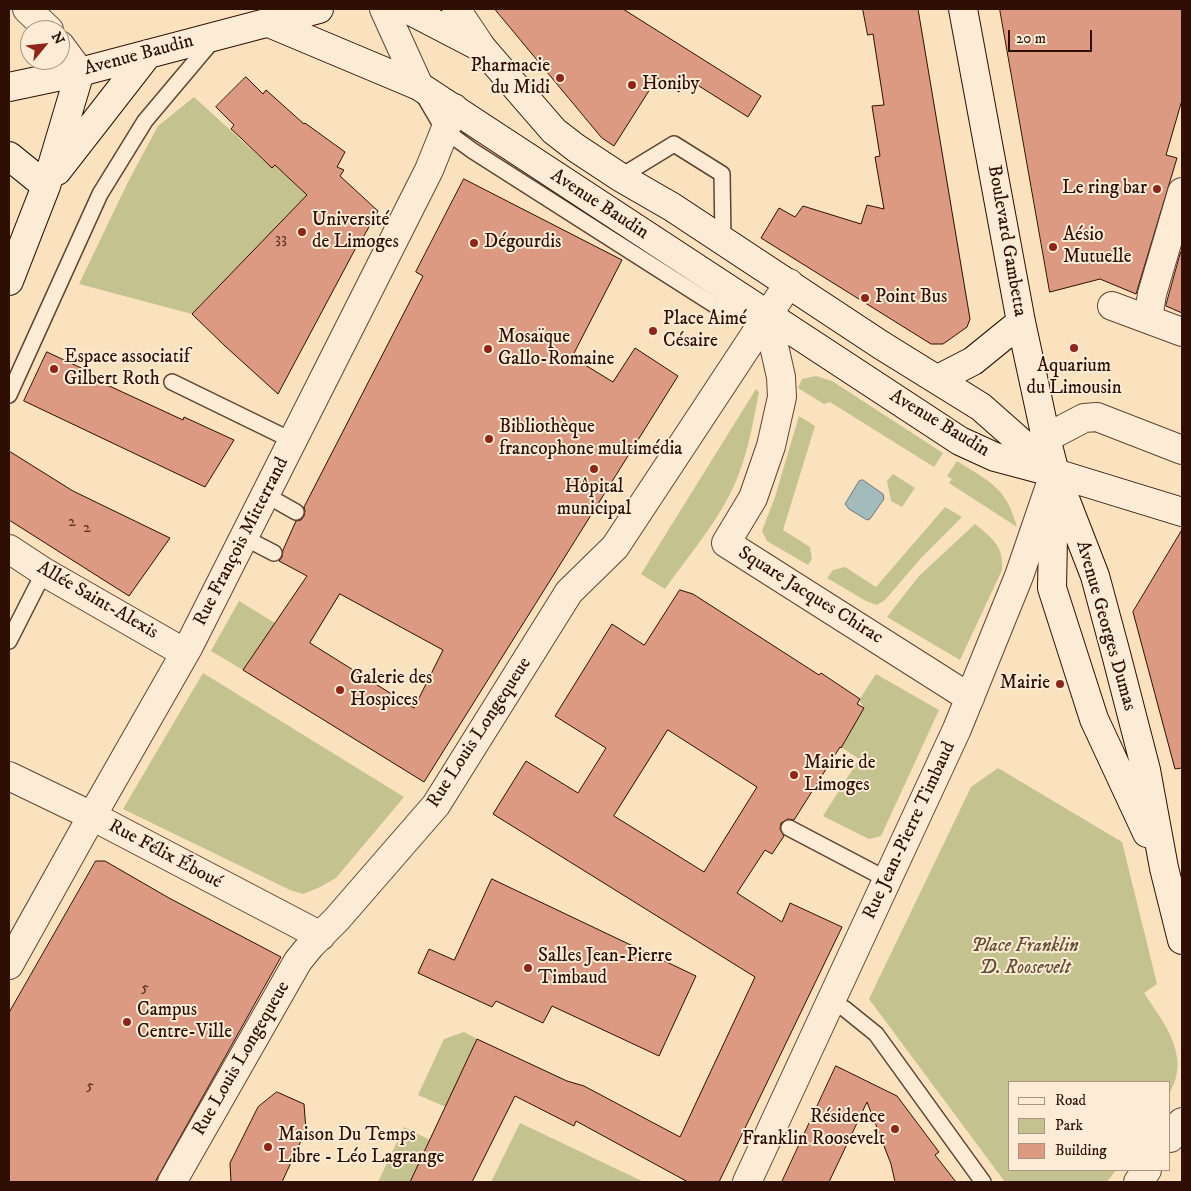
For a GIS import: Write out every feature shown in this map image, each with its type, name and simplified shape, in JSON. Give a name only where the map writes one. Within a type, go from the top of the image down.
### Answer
[{"type":"street","points":[[27,9],[39,20]]},
{"type":"street","name":"Avenue Baudin","points":[[9,87],[80,72],[320,9]]},
{"type":"street","points":[[384,9],[419,86]]},
{"type":"street","name":"Avenue Baudin","points":[[407,9],[482,48]]},
{"type":"street","name":"Avenue Baudin","points":[[456,9],[482,48],[554,131],[620,177],[672,207],[881,345],[981,407],[1055,473]]},
{"type":"street","name":"Boulevard Gambetta","points":[[962,9],[1021,322],[1055,473]]},
{"type":"street","name":"Avenue Baudin","points":[[269,23],[419,86],[449,119],[767,315],[960,440],[995,457],[1055,473]]},
{"type":"street","points":[[46,186],[148,54]]},
{"type":"street","points":[[9,281],[46,186],[80,72],[70,58]]},
{"type":"street","name":"Rue François Mitterrand","points":[[9,965],[185,653],[245,538],[429,170],[449,119]]},
{"type":"street","points":[[9,156],[46,186]]},
{"type":"street","points":[[1148,319],[1152,294],[1182,192]]},
{"type":"street","name":"Rue Louis Longequeue","points":[[172,1182],[298,961],[311,944],[436,805],[569,592],[613,558],[789,283]]},
{"type":"street","points":[[1112,306],[1182,332]]},
{"type":"street","name":"Square Jacques Chirac","points":[[767,315],[781,377],[782,397],[771,446],[752,498],[726,543],[970,698]]},
{"type":"street","points":[[938,379],[973,361],[1021,322]]},
{"type":"street","points":[[1046,438],[1084,418],[1097,417],[1182,450]]},
{"type":"street","points":[[1055,473],[1182,512]]},
{"type":"street","name":"Rue Jean-Pierre Timbaud","points":[[747,1182],[832,1002],[970,698],[1019,576],[1055,473]]},
{"type":"street","name":"Avenue Georges Dumas","points":[[1055,473],[1052,588],[1094,719],[1164,868]]},
{"type":"street","name":"Avenue Georges Dumas","points":[[1055,473],[1095,576],[1114,645],[1146,770],[1164,868],[1182,940]]},
{"type":"street","name":"Allée Saint-Alexis","points":[[9,549],[44,572],[185,653]]},
{"type":"street","name":"Rue Félix Éboué","points":[[9,776],[92,816],[320,936]]},
{"type":"street","points":[[1171,1137],[1182,1122]]},
{"type":"street","points":[[1138,1182],[1146,1171]]},
{"type":"lane","points":[[9,395],[100,194],[145,121],[217,36]]},
{"type":"lane","points":[[620,177],[674,144],[722,174],[723,241]]},
{"type":"lane","points":[[172,382],[293,441]]},
{"type":"lane","points":[[266,495],[296,512]]},
{"type":"lane","points":[[245,538],[274,553]]},
{"type":"lane","points":[[9,640],[44,572]]},
{"type":"lane","points":[[789,828],[888,880]]},
{"type":"lane","points":[[832,1002],[845,1009],[876,1034],[984,1182]]},
{"type":"green space","points":[[194,97],[272,168],[277,164],[279,169],[307,195],[192,314],[79,284],[128,182],[158,126]]},
{"type":"green space","points":[[816,376],[832,381],[943,453],[934,467],[830,402],[824,404],[798,388],[802,379]]},
{"type":"green space","points":[[756,389],[759,392],[751,433],[734,485],[714,522],[665,589],[641,574]]},
{"type":"green space","points":[[799,416],[815,426],[783,530],[810,547],[812,559],[808,565],[767,541],[762,531],[775,497]]},
{"type":"green space","points":[[957,461],[988,481],[1002,494],[1013,514],[1017,527],[949,483],[952,479],[947,476]]},
{"type":"green space","points":[[893,474],[915,488],[902,507],[891,501],[887,481]]},
{"type":"green space","points":[[945,507],[962,517],[921,558],[885,600],[877,605],[866,601],[827,578],[833,570],[845,567],[876,587]]},
{"type":"green space","points":[[975,524],[996,543],[1001,555],[1002,570],[960,660],[887,617],[919,576]]},
{"type":"green space","points":[[239,601],[275,623],[243,670],[211,651]]},
{"type":"green space","points":[[203,673],[404,797],[336,878],[303,894],[290,890],[123,809]]},
{"type":"green space","points":[[876,674],[939,710],[881,836],[869,839],[823,816],[859,759],[841,747],[864,708],[859,700]]},
{"type":"green space","name":"Place Franklin D. Roosevelt","points":[[998,768],[1122,842],[1157,984],[1144,993],[1167,1028],[1176,1053],[1178,1066],[1176,1079],[1171,1090],[1171,1081],[1008,1081],[1008,1171],[1115,1171],[1107,1182],[1005,1182],[869,999],[971,787]]},
{"type":"green space","points":[[464,1032],[477,1039],[446,1107],[418,1095],[444,1039]]},
{"type":"green space","points":[[520,1123],[644,1182],[491,1182]]},
{"type":"green space","points":[[404,1127],[430,1140],[410,1182],[378,1182]]},
{"type":"water","points":[[863,480],[883,494],[884,499],[870,519],[867,520],[849,509],[845,504],[859,481]]},
{"type":"building","points":[[495,9],[623,9],[761,96],[748,117],[688,79],[679,92],[657,78],[614,146],[602,138]]},
{"type":"building","points":[[863,9],[918,9],[970,319],[967,327],[943,344],[931,344],[761,238],[779,208],[795,217],[803,206],[861,224],[867,205],[884,209],[875,157],[880,156],[872,106],[884,105],[873,34],[868,35]]},
{"type":"building","points":[[1000,9],[1182,9],[1182,100],[1166,155],[1177,158],[1136,294],[1100,279],[1050,292]]},
{"type":"building","name":"Université de Limoges","points":[[246,77],[263,94],[266,90],[304,124],[345,152],[337,167],[344,170],[340,176],[378,211],[360,240],[278,394],[192,314],[307,195],[275,165],[272,168],[231,129],[234,125],[216,107]]},
{"type":"building","name":"Bibliothèque francophone multimédia","points":[[464,179],[622,260],[572,357],[613,382],[635,348],[678,376],[424,782],[243,670],[307,576],[279,561],[296,521],[301,520],[304,516],[304,507],[423,276],[416,272]],"holes":[[[340,594],[443,650],[414,708],[310,643]]]},
{"type":"building","points":[[1182,252],[1182,313],[1166,306]]},
{"type":"building","points":[[47,352],[94,374],[92,378],[183,420],[184,417],[234,440],[205,487],[24,401]]},
{"type":"building","points":[[9,451],[73,491],[170,538],[129,596],[9,520]]},
{"type":"building","points":[[1182,530],[1182,768],[1175,769],[1133,612]]},
{"type":"building","points":[[680,590],[693,594],[819,675],[821,673],[860,699],[857,704],[864,708],[841,748],[794,820],[788,819],[781,823],[780,829],[784,836],[772,854],[765,850],[737,893],[782,922],[790,903],[842,927],[719,1182],[688,1182],[576,1121],[574,1126],[515,1096],[472,1182],[410,1182],[477,1039],[567,1081],[584,1086],[680,1137],[755,977],[493,814],[526,761],[578,793],[606,748],[555,716],[612,624],[644,645]],"holes":[[[668,730],[757,787],[704,872],[614,816]]]},
{"type":"building","name":"Campus Centre-Ville","points":[[96,861],[105,861],[169,898],[281,957],[155,1182],[9,1182],[9,1013]]},
{"type":"building","name":"Salles Jean-Pierre Timbaud","points":[[492,879],[696,976],[659,1056],[552,1006],[543,1023],[496,1001],[492,1007],[418,973],[429,949],[454,960]]},
{"type":"building","points":[[836,1066],[897,1096],[939,1152],[935,1155],[956,1182],[895,1182],[891,1164],[867,1102],[829,1182],[782,1182]]},
{"type":"building","name":"Maison Du Temps Libre - Léo Lagrange","points":[[277,1092],[304,1104],[306,1130],[282,1182],[231,1182],[230,1163],[258,1107]]},
{"type":"place","name":"Pharmacie du Midi","points":[[560,78]]},
{"type":"place","name":"Honiby","points":[[632,85]]},
{"type":"place","name":"Le ring bar","points":[[1157,189]]},
{"type":"place","name":"Université de Limoges","points":[[302,232]]},
{"type":"place","name":"Dégourdis","points":[[474,243]]},
{"type":"place","name":"Aésio Mutuelle","points":[[1053,247]]},
{"type":"place","name":"Point Bus","points":[[865,298]]},
{"type":"place","name":"Place Aimé Césaire","points":[[653,331]]},
{"type":"place","name":"Aquarium du Limousin","points":[[1074,348]]},
{"type":"place","name":"Mosaïque Gallo-Romaine","points":[[488,349]]},
{"type":"place","name":"Espace associatif Gilbert Roth","points":[[54,369]]},
{"type":"place","name":"Bibliothèque francophone multimédia","points":[[489,439]]},
{"type":"place","name":"Hôpital municipal","points":[[594,469]]},
{"type":"place","name":"Mairie","points":[[1060,684]]},
{"type":"place","name":"Galerie des Hospices","points":[[340,690]]},
{"type":"place","name":"Mairie de Limoges","points":[[794,775]]},
{"type":"place","name":"Salles Jean-Pierre Timbaud","points":[[528,968]]},
{"type":"place","name":"Campus Centre-Ville","points":[[127,1022]]},
{"type":"place","name":"Résidence Franklin Roosevelt","points":[[895,1129]]},
{"type":"place","name":"Maison Du Temps Libre - Léo Lagrange","points":[[268,1147]]}]
